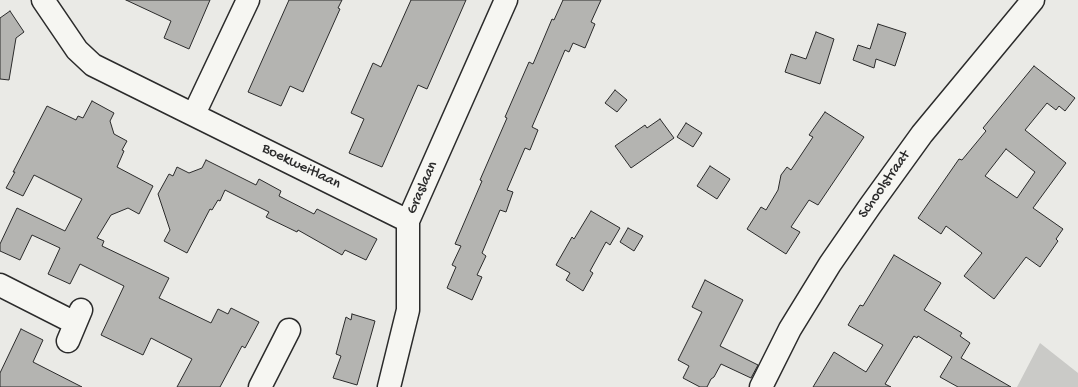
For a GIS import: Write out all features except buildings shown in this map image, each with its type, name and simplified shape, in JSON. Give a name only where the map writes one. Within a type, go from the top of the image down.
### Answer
[{"type":"street","name":"Boekweitlaan","points":[[43,0],[77,50],[93,65],[408,221]]},
{"type":"street","points":[[194,114],[248,0]]},
{"type":"street","name":"Graslaan","points":[[389,387],[408,310],[408,221],[506,0]]},
{"type":"street","name":"Schoolstraat","points":[[761,387],[790,329],[830,264],[870,206],[922,134],[1033,0]]},
{"type":"street","points":[[0,285],[75,324]]},
{"type":"street","points":[[260,387],[289,330]]},
{"type":"shaded area","points":[[1040,343],[1078,373],[1078,387],[1017,387]]}]
